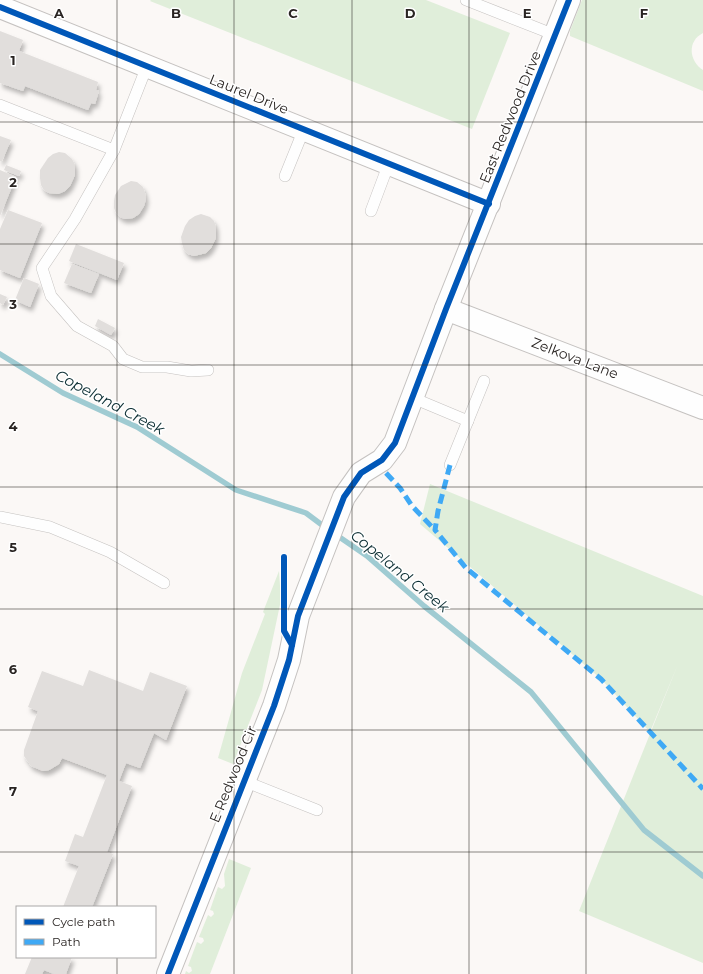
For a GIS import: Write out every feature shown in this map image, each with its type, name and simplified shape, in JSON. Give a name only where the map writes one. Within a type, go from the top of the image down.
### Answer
[{"type":"street","name":"East Redwood Drive","points":[[412,398],[569,0]]},
{"type":"street","name":"Laurel Drive","points":[[0,8],[489,204]]},
{"type":"street","name":"Zelkova Lane","points":[[446,309],[703,408]]},
{"type":"street","name":"E Redwood Cir","points":[[168,974],[280,686],[289,660],[298,616],[344,497],[361,473],[382,460],[395,443],[412,398]]},
{"type":"lane","points":[[466,0],[555,35]]},
{"type":"lane","points":[[147,66],[114,150],[74,219],[42,268],[51,296],[77,326],[114,346],[122,358],[142,367],[167,367],[191,371],[208,370]]},
{"type":"lane","points":[[0,105],[114,150]]},
{"type":"lane","points":[[285,176],[304,129]]},
{"type":"lane","points":[[371,211],[389,163]]},
{"type":"lane","points":[[450,465],[484,381]]},
{"type":"lane","points":[[412,398],[468,421]]},
{"type":"lane","points":[[0,517],[50,527],[110,552],[164,583]]},
{"type":"lane","points":[[244,781],[317,810]]},
{"type":"green space","points":[[426,0],[510,33],[472,129],[150,1]]},
{"type":"green space","points":[[582,0],[703,0],[703,33],[694,41],[692,51],[695,62],[703,70],[703,91],[570,36],[570,31]]},
{"type":"green space","points":[[430,484],[703,596],[703,963],[579,911],[678,664],[650,732],[601,679],[420,524]]},
{"type":"green space","points":[[279,571],[281,600],[262,690],[233,764],[218,758],[242,673],[265,614],[263,612]]},
{"type":"green space","points":[[229,859],[251,868],[210,974],[185,974],[186,971],[189,973],[192,971],[191,967],[188,966],[197,942],[201,944],[204,941],[203,938],[199,937],[208,915],[211,917],[214,914],[213,911],[210,910],[218,887],[222,889],[225,886],[224,874]]},
{"type":"building","points":[[0,31],[23,40],[19,51],[98,82],[96,90],[99,91],[95,104],[91,103],[88,110],[25,86],[23,91],[0,83]]},
{"type":"building","points":[[0,136],[11,140],[2,161],[0,161]]},
{"type":"building","points":[[59,152],[65,153],[72,159],[75,165],[75,175],[70,186],[65,191],[58,194],[49,193],[44,190],[41,185],[40,170],[48,158]]},
{"type":"building","points":[[6,165],[21,171],[19,176],[4,170]]},
{"type":"building","points":[[0,170],[16,177],[0,216]]},
{"type":"building","points":[[131,181],[137,182],[143,187],[146,199],[139,214],[133,218],[125,219],[116,213],[114,201],[115,195],[121,186]]},
{"type":"building","points":[[8,210],[42,223],[20,278],[0,270],[0,229]]},
{"type":"building","points":[[201,214],[210,217],[214,221],[216,227],[216,238],[211,248],[206,253],[194,256],[188,254],[184,250],[181,237],[189,220]]},
{"type":"building","points":[[76,244],[124,263],[117,280],[69,261]]},
{"type":"building","points":[[72,264],[99,274],[91,293],[64,283]]},
{"type":"building","points":[[24,278],[39,284],[30,307],[15,300]]},
{"type":"building","points":[[0,294],[7,297],[3,305],[0,303]]},
{"type":"building","points":[[98,319],[115,328],[111,335],[95,326]]},
{"type":"building","points":[[89,670],[143,691],[150,672],[187,686],[166,740],[154,733],[140,768],[126,763],[119,781],[132,786],[107,852],[113,854],[92,906],[63,906],[79,866],[65,861],[75,834],[83,837],[107,775],[62,758],[59,764],[49,770],[43,771],[31,766],[24,756],[24,750],[38,711],[28,707],[42,671],[83,686]]},
{"type":"building","points":[[32,958],[72,958],[66,974],[54,974],[44,970],[42,974],[25,974]]},
{"type":"waterway","name":"Copeland Creek","points":[[0,354],[63,393],[137,427],[236,490],[306,513],[326,528]]},
{"type":"waterway","name":"Copeland Creek","points":[[335,534],[367,556],[424,606],[531,692],[644,830],[703,876]]},
{"type":"marked path","points":[[450,465],[438,511],[435,530],[466,568],[601,679],[703,789]]},
{"type":"marked path","points":[[386,473],[400,488],[412,506],[435,530]]},
{"type":"cycle path","points":[[168,974],[274,706],[289,660],[298,616],[344,497],[361,473],[382,460],[395,443],[446,309],[569,0]]},
{"type":"cycle path","points":[[0,7],[489,204]]},
{"type":"cycle path","points":[[284,557],[284,631],[292,645]]}]
